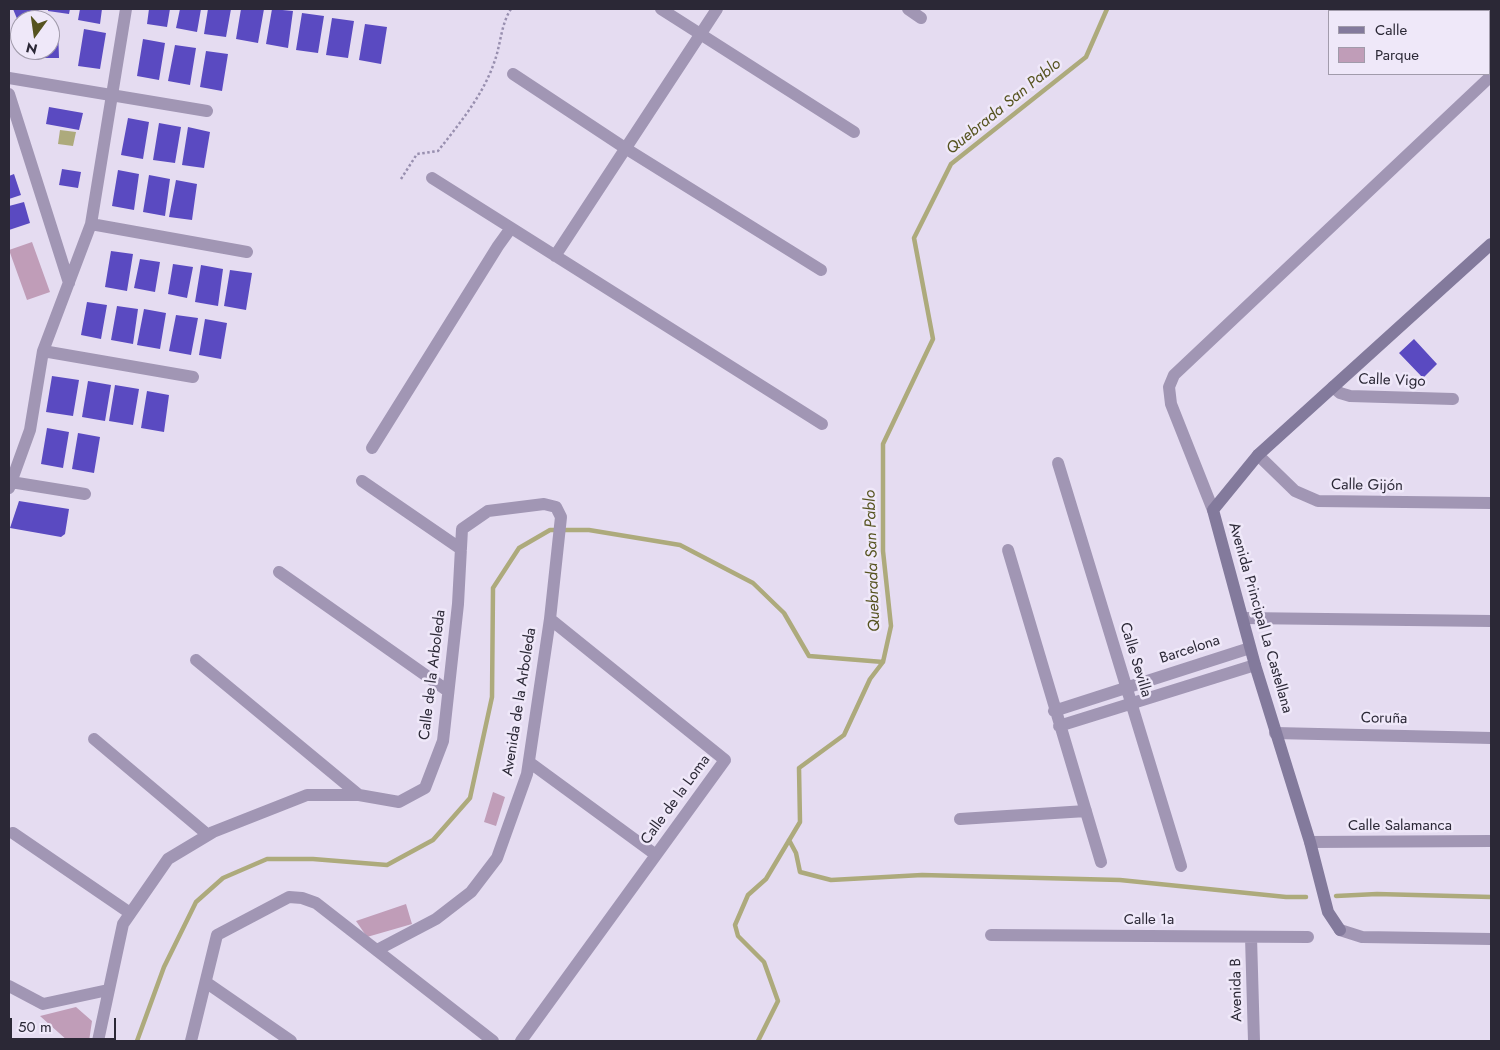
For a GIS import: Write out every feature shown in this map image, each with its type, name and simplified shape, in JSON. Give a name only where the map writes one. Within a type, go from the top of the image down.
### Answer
[{"type":"street","points":[[85,494],[10,485],[30,430],[43,351],[91,224],[126,9]]},
{"type":"street","points":[[661,9],[854,132]]},
{"type":"street","points":[[555,256],[718,9]]},
{"type":"street","points":[[908,9],[921,18]]},
{"type":"street","points":[[514,74],[625,148],[821,270]]},
{"type":"street","points":[[1213,510],[1171,404],[1168,387],[1174,375],[1491,76]]},
{"type":"street","points":[[9,78],[207,111]]},
{"type":"street","points":[[9,94],[69,283]]},
{"type":"street","points":[[432,178],[822,424]]},
{"type":"street","points":[[91,224],[247,252]]},
{"type":"street","points":[[372,448],[511,228]]},
{"type":"street","name":"Avenida Principal La Castellana","points":[[1490,247],[1258,455],[1213,510],[1250,648],[1310,842],[1328,912],[1340,930],[1362,937],[1491,939]]},
{"type":"street","points":[[43,351],[193,377]]},
{"type":"street","name":"Calle Vigo","points":[[1333,387],[1340,393],[1350,396],[1453,399]]},
{"type":"street","name":"Calle Gijón","points":[[1258,455],[1295,491],[1318,501],[1491,503]]},
{"type":"street","name":"Calle Sevilla","points":[[1058,463],[1181,866]]},
{"type":"street","points":[[362,481],[461,549]]},
{"type":"street","name":"Calle de la Arboleda","points":[[98,1041],[122,924],[168,859],[208,834],[307,796],[359,795],[399,802],[424,788],[443,741],[462,529],[488,511],[544,504],[556,507],[561,517]]},
{"type":"street","name":"Avenida de la Arboleda","points":[[377,950],[436,918],[471,892],[497,858],[528,774],[550,618],[561,517]]},
{"type":"street","points":[[1008,550],[1054,711],[1101,862]]},
{"type":"street","points":[[279,572],[448,691]]},
{"type":"street","name":"Calle de la Loma","points":[[521,1041],[725,760],[550,618]]},
{"type":"street","points":[[1242,618],[1491,621]]},
{"type":"street","name":"Barcelona","points":[[1054,711],[1250,648]]},
{"type":"street","points":[[196,660],[359,795]]},
{"type":"street","points":[[1059,726],[1255,665]]},
{"type":"street","name":"Coruña","points":[[1275,733],[1491,738]]},
{"type":"street","points":[[94,739],[208,834]]},
{"type":"street","points":[[529,762],[656,855]]},
{"type":"street","points":[[960,819],[1086,810]]},
{"type":"street","points":[[13,833],[130,913]]},
{"type":"street","name":"Calle Salamanca","points":[[1310,842],[1491,842]]},
{"type":"street","points":[[191,1041],[207,983],[217,935],[289,896],[316,903],[493,1041]]},
{"type":"street","name":"Calle 1a","points":[[991,935],[1308,937]]},
{"type":"street","name":"Avenida B","points":[[1252,937],[1254,1041]]},
{"type":"street","points":[[207,983],[291,1041]]},
{"type":"street","points":[[9,986],[43,1004],[108,990]]},
{"type":"path","points":[[401,179],[417,154],[438,151],[468,114],[495,61],[506,17],[511,9]]},
{"type":"green space","points":[[32,242],[50,292],[27,300],[9,250]]},
{"type":"green space","points":[[493,792],[505,797],[496,826],[484,822]]},
{"type":"green space","points":[[406,904],[412,924],[367,937],[356,921]]},
{"type":"green space","points":[[76,1007],[92,1021],[89,1041],[68,1041],[40,1016]]},
{"type":"shaded area","points":[[60,130],[76,132],[73,146],[58,144]]},
{"type":"building","points":[[13,9],[38,10],[13,10]]},
{"type":"building","points":[[70,9],[69,14],[60,13],[60,10],[48,10]]},
{"type":"building","points":[[80,9],[102,9],[100,24],[78,20]]},
{"type":"building","points":[[149,9],[170,9],[167,27],[147,24]]},
{"type":"building","points":[[180,9],[201,9],[197,32],[176,28]]},
{"type":"building","points":[[208,9],[231,9],[226,37],[204,34]]},
{"type":"building","points":[[241,9],[264,9],[258,43],[236,39]]},
{"type":"building","points":[[272,9],[293,11],[288,48],[266,44]]},
{"type":"building","points":[[302,13],[324,16],[318,53],[296,50]]},
{"type":"building","points":[[332,18],[354,21],[348,58],[326,55]]},
{"type":"building","points":[[365,24],[387,27],[381,64],[359,60]]},
{"type":"building","points":[[84,29],[106,33],[100,69],[78,66]]},
{"type":"building","points":[[143,39],[165,43],[159,80],[137,76]]},
{"type":"building","points":[[175,45],[196,48],[190,85],[168,81]]},
{"type":"building","points":[[206,51],[228,54],[222,91],[200,87]]},
{"type":"building","points":[[49,107],[83,113],[79,130],[46,124]]},
{"type":"building","points":[[128,118],[149,122],[143,159],[121,155]]},
{"type":"building","points":[[159,123],[181,127],[175,163],[153,160]]},
{"type":"building","points":[[188,127],[210,132],[204,168],[182,165]]},
{"type":"building","points":[[62,169],[81,172],[78,188],[59,185]]},
{"type":"building","points":[[118,170],[139,174],[134,210],[112,206]]},
{"type":"building","points":[[14,174],[21,195],[9,199],[9,176]]},
{"type":"building","points":[[149,175],[170,179],[165,216],[143,212]]},
{"type":"building","points":[[176,180],[197,184],[192,220],[169,217]]},
{"type":"building","points":[[24,202],[30,223],[9,230],[9,206]]},
{"type":"building","points":[[111,251],[133,254],[127,291],[105,287]]},
{"type":"building","points":[[140,259],[160,262],[155,292],[134,288]]},
{"type":"building","points":[[173,264],[193,267],[187,298],[168,294]]},
{"type":"building","points":[[201,265],[223,269],[218,306],[195,302]]},
{"type":"building","points":[[230,270],[252,273],[246,310],[224,306]]},
{"type":"building","points":[[87,302],[107,305],[101,339],[81,335]]},
{"type":"building","points":[[117,306],[138,309],[133,344],[111,340]]},
{"type":"building","points":[[144,309],[166,313],[160,349],[137,345]]},
{"type":"building","points":[[176,315],[198,318],[191,355],[169,351]]},
{"type":"building","points":[[205,319],[227,323],[221,359],[199,355]]},
{"type":"building","points":[[1414,339],[1437,364],[1423,378],[1399,353]]},
{"type":"building","points":[[52,376],[79,380],[73,416],[46,412]]},
{"type":"building","points":[[88,381],[111,385],[105,421],[82,417]]},
{"type":"building","points":[[115,385],[139,389],[133,425],[109,421]]},
{"type":"building","points":[[147,391],[169,395],[164,432],[141,428]]},
{"type":"building","points":[[47,428],[69,432],[63,468],[41,464]]},
{"type":"building","points":[[78,433],[100,437],[94,473],[72,469]]},
{"type":"building","points":[[19,501],[69,509],[65,534],[61,537],[10,528]]},
{"type":"waterway","name":"Quebrada San Pablo","points":[[758,1041],[778,1001],[764,962],[738,936],[735,925],[748,895],[766,879],[800,822],[799,768],[844,735],[870,679],[883,662],[891,626],[883,551],[883,444],[933,339],[914,238],[951,164],[1086,57],[1107,9]]},
{"type":"waterway","points":[[137,1041],[164,967],[196,902],[223,878],[267,859],[313,859],[387,865],[433,840],[470,798],[492,697],[493,588],[519,548],[550,530],[589,530],[680,545],[753,583],[784,613],[809,656],[883,662]]},
{"type":"waterway","points":[[789,840],[796,853],[800,872],[831,880],[922,875],[1120,880],[1286,897],[1306,897]]},
{"type":"waterway","points":[[1336,896],[1377,894],[1491,897]]}]
